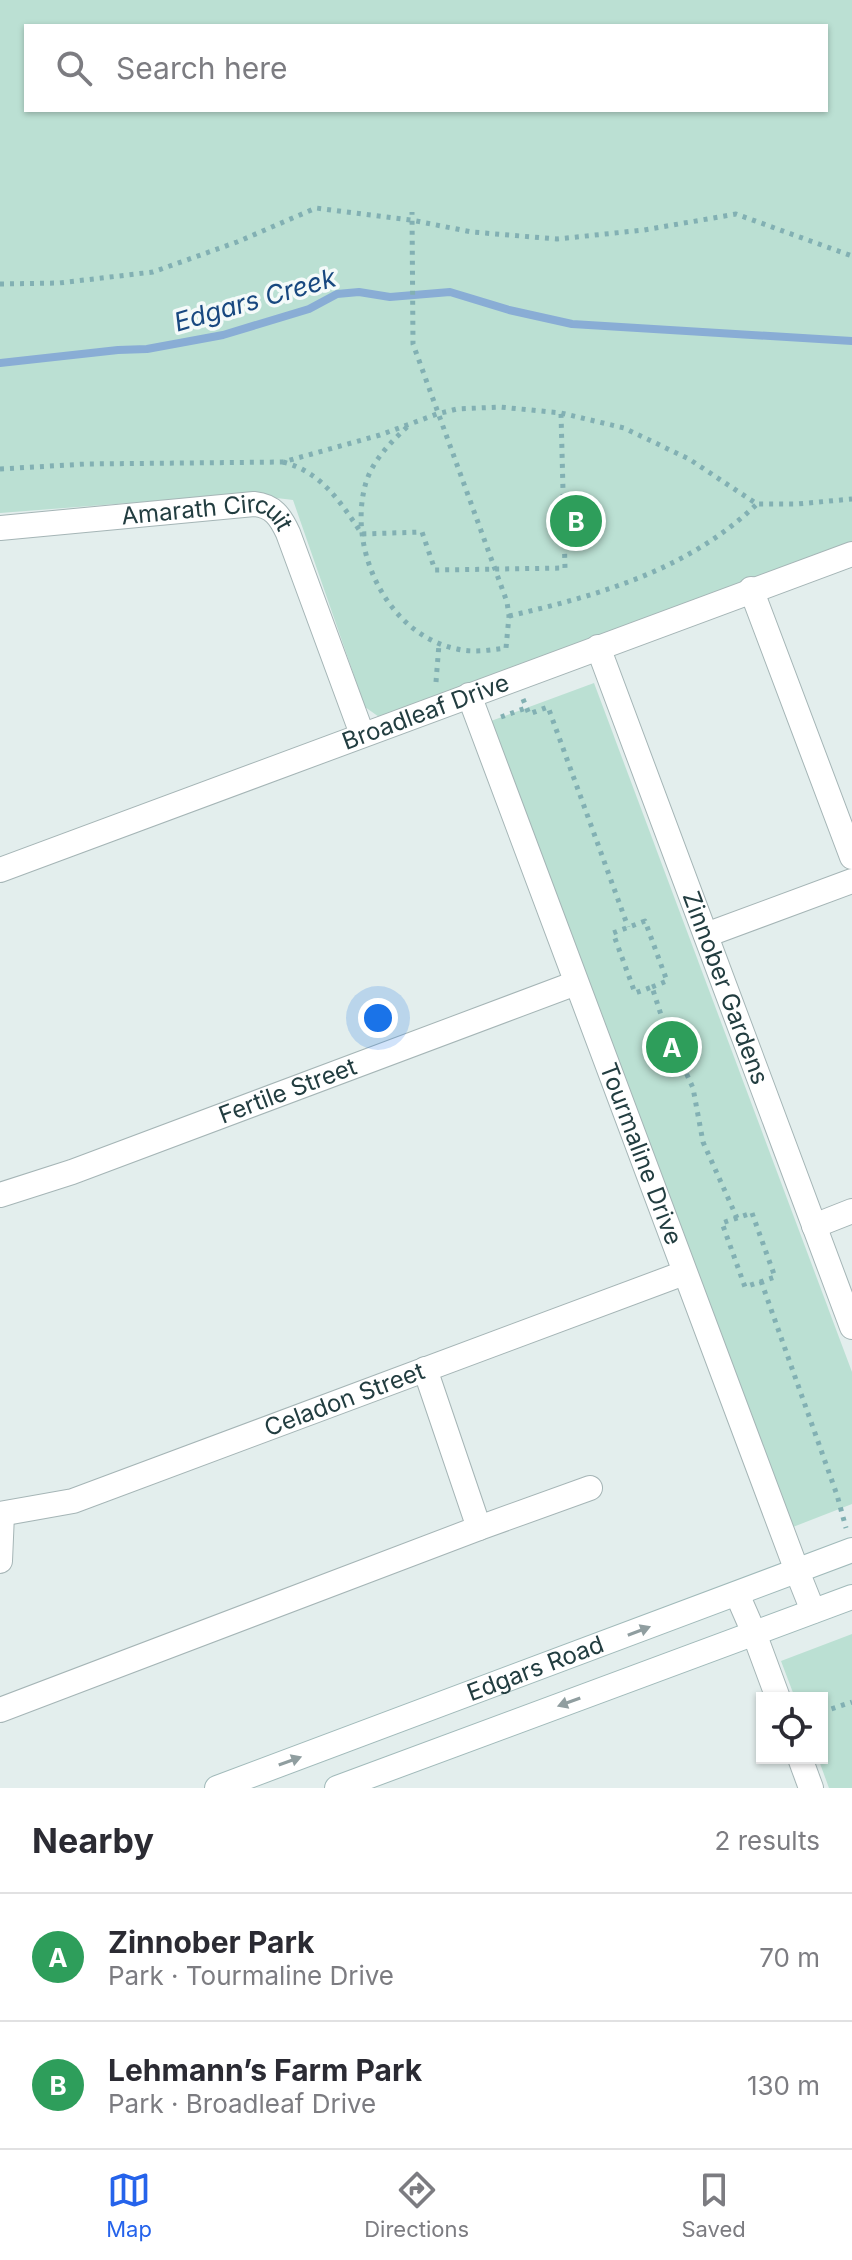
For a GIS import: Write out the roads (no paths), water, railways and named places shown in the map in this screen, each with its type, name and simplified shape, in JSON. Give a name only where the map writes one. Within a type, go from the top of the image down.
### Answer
[{"type":"street","name":"Amarath Circuit","points":[[0,528],[254,504],[269,507],[278,515],[288,533],[362,734]]},
{"type":"street","name":"Broadleaf Drive","points":[[0,870],[852,554]]},
{"type":"street","points":[[751,589],[852,857]]},
{"type":"street","name":"Zinnober Gardens","points":[[598,647],[852,1327]]},
{"type":"street","name":"Tourmaline Drive","points":[[469,695],[813,1611]]},
{"type":"street","points":[[706,935],[852,881]]},
{"type":"street","name":"Fertile Street","points":[[0,1195],[72,1172],[576,983]]},
{"type":"street","points":[[814,1226],[852,1211]]},
{"type":"street","name":"Celadon Street","points":[[1,1514],[73,1501],[684,1273]]},
{"type":"street","points":[[425,1369],[479,1528]]},
{"type":"street","points":[[0,1710],[590,1488]]},
{"type":"street","points":[[0,1561],[1,1514]]},
{"type":"street","name":"Edgars Road","points":[[217,1788],[797,1571],[850,1540]]},
{"type":"street","points":[[737,1594],[776,1692]]},
{"type":"street","name":"Edgars Road","points":[[337,1788],[852,1597]]},
{"type":"street","points":[[802,1764],[811,1788]]},
{"type":"waterway","name":"Edgars Creek","points":[[0,363],[147,349],[223,335],[309,309],[337,294],[359,292],[390,297],[450,292],[509,310],[572,324],[852,341]]},
{"type":"place","name":"Lehmann’s Farm Park","points":[[576,521]]},
{"type":"place","name":"Zinnober Park","points":[[672,1047]]}]
